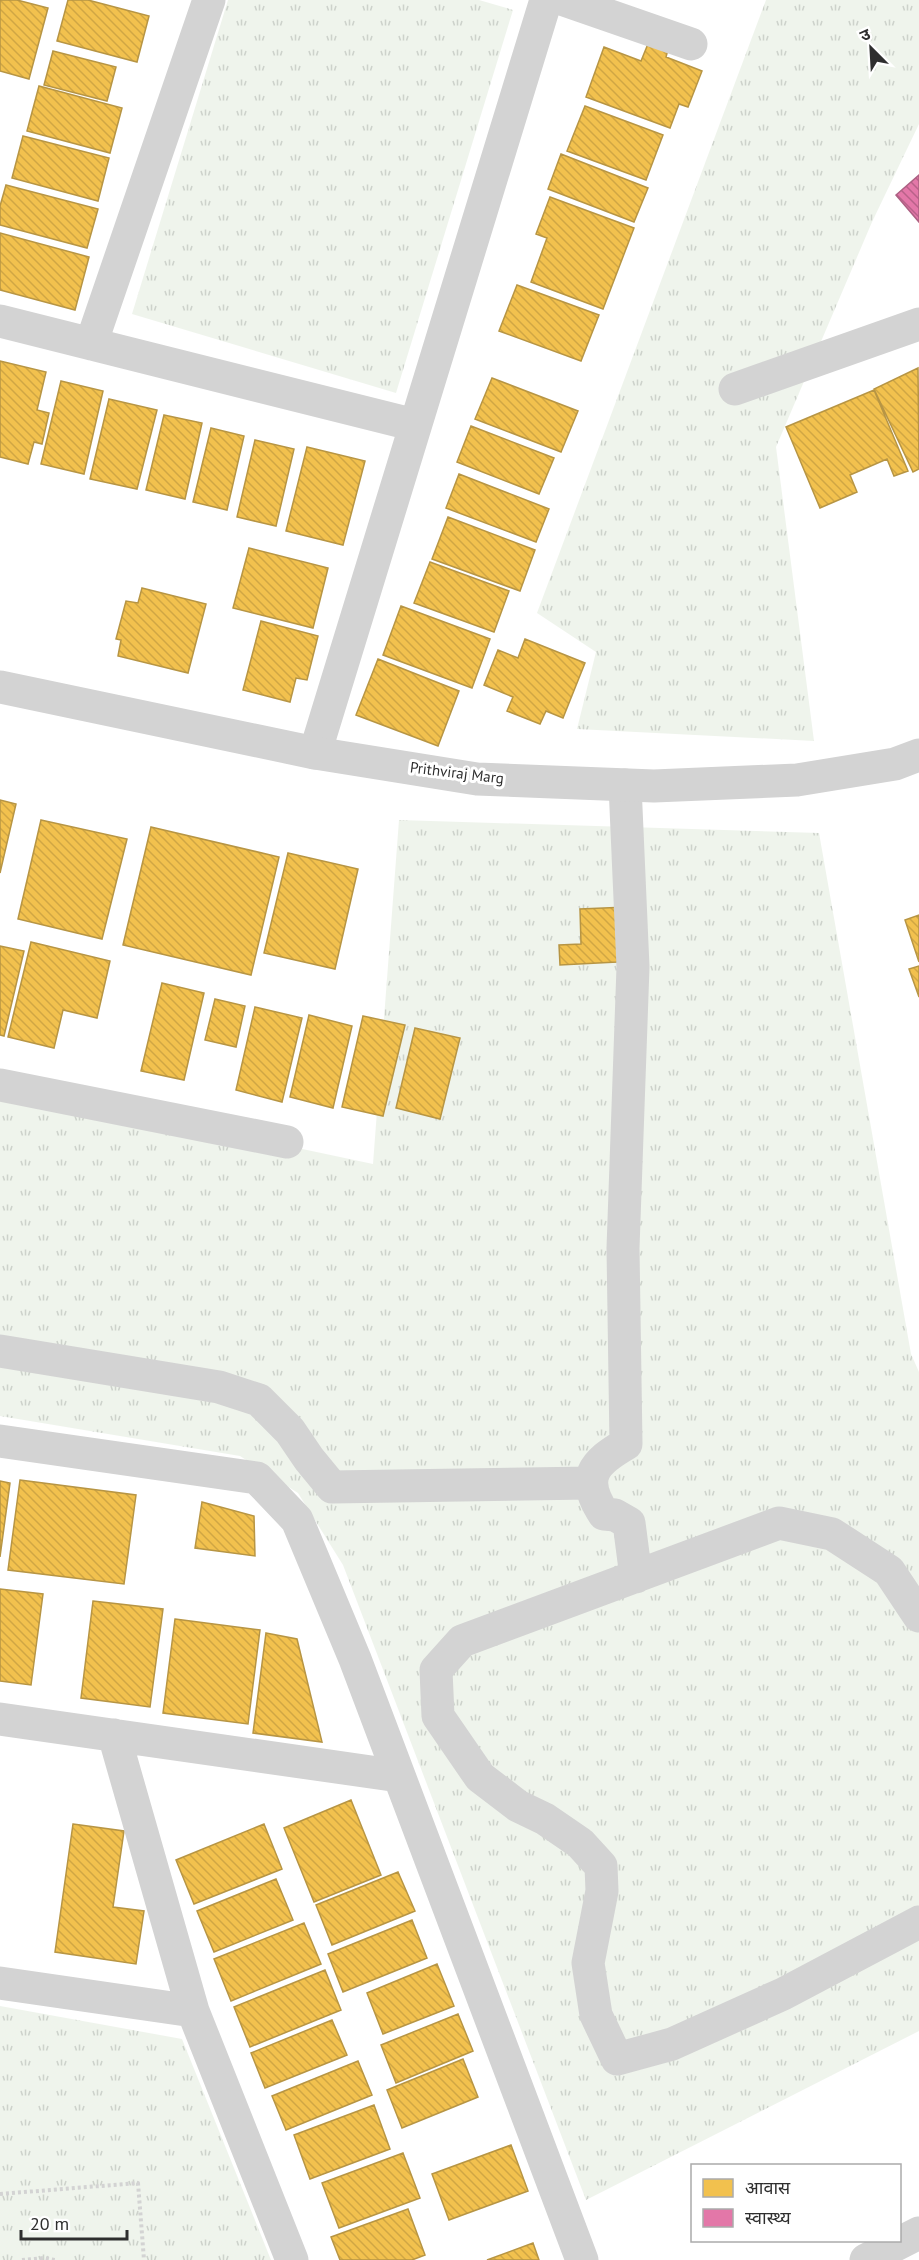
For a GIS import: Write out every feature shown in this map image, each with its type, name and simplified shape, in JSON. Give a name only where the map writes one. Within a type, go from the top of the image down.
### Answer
[{"type":"street","points":[[91,344],[209,0]]},
{"type":"street","points":[[315,753],[546,0]]},
{"type":"street","points":[[564,0],[691,44]]},
{"type":"street","points":[[0,321],[416,425]]},
{"type":"street","points":[[735,389],[919,324]]},
{"type":"street","name":"Prithviraj Marg","points":[[0,687],[315,753],[477,779],[654,786],[797,780],[895,764],[919,755]]},
{"type":"street","points":[[625,785],[633,967],[623,1248],[626,1444],[608,1454],[596,1468],[590,1483],[594,1498],[604,1514],[615,1515],[629,1523],[636,1577]]},
{"type":"street","points":[[0,1085],[287,1142]]},
{"type":"street","points":[[0,1351],[219,1387],[259,1400],[290,1431],[332,1487],[590,1483]]},
{"type":"street","points":[[0,1441],[257,1478],[297,1520],[355,1659],[582,2260]]},
{"type":"street","points":[[919,1616],[889,1571],[832,1534],[779,1523],[462,1641],[436,1670],[438,1716],[480,1777],[518,1806],[545,1819],[580,1843],[601,1866],[602,1891],[588,1963],[596,2015],[617,2059],[672,2044],[783,1994],[919,1922]]},
{"type":"street","points":[[0,1719],[399,1776]]},
{"type":"street","points":[[114,1735],[193,2011],[292,2260]]},
{"type":"street","points":[[0,1983],[193,2011]]},
{"type":"street","points":[[866,2260],[919,2233]]},
{"type":"path","points":[[0,2194],[138,2183],[144,2260]]},
{"type":"path","points":[[22,2260],[44,2258],[55,2260]]},
{"type":"green space","points":[[228,0],[479,0],[513,10],[396,393],[132,314]]},
{"type":"green space","points":[[766,0],[919,0],[919,124],[872,222],[776,447],[814,741],[577,729],[596,652],[537,613]]},
{"type":"green space","points":[[399,820],[819,833],[911,1354],[919,1372],[919,2031],[586,2200],[343,1565],[298,1493],[240,1456],[0,1416],[0,1085],[373,1164]]},
{"type":"green space","points":[[0,2006],[182,2039],[271,2260],[0,2260]]},
{"type":"building: आवास","points":[[0,0],[17,0],[48,8],[29,79],[0,71]]},
{"type":"building: आवास","points":[[68,0],[88,0],[149,16],[137,62],[57,41]]},
{"type":"building: आवास","points":[[650,39],[669,46],[666,57],[702,71],[688,107],[679,104],[670,128],[586,97],[604,47],[641,61]]},
{"type":"building: आवास","points":[[53,51],[116,67],[107,101],[44,85]]},
{"type":"building: आवास","points":[[39,86],[122,108],[110,153],[27,131]]},
{"type":"building: आवास","points":[[585,106],[663,135],[646,180],[567,151]]},
{"type":"building: आवास","points":[[23,136],[109,158],[98,201],[12,178]]},
{"type":"building: आवास","points":[[561,154],[648,188],[634,222],[548,189]]},
{"type":"building: आवास","points":[[6,185],[98,209],[87,248],[0,225],[0,206]]},
{"type":"building: आवास","points":[[550,197],[634,228],[603,309],[531,282],[547,238],[536,234]]},
{"type":"building: आवास","points":[[0,233],[89,257],[75,310],[0,290]]},
{"type":"building: आवास","points":[[517,285],[599,315],[581,361],[499,331]]},
{"type":"building: आवास","points":[[0,361],[46,372],[37,410],[49,413],[42,444],[34,442],[28,464],[0,457]]},
{"type":"building: आवास","points":[[918,368],[919,469],[913,472],[874,389]]},
{"type":"building: आवास","points":[[492,378],[578,411],[561,452],[475,419]]},
{"type":"building: आवास","points":[[61,381],[103,391],[84,474],[41,464]]},
{"type":"building: आवास","points":[[874,390],[908,471],[894,476],[887,459],[850,475],[857,492],[820,508],[786,427]]},
{"type":"building: आवास","points":[[109,399],[157,410],[137,489],[90,479]]},
{"type":"building: आवास","points":[[164,415],[202,423],[185,499],[146,490]]},
{"type":"building: आवास","points":[[471,426],[554,458],[539,494],[457,462]]},
{"type":"building: आवास","points":[[211,428],[244,436],[227,510],[193,502]]},
{"type":"building: आवास","points":[[255,440],[294,449],[276,526],[237,517]]},
{"type":"building: आवास","points":[[307,447],[365,461],[343,545],[286,531]]},
{"type":"building: आवास","points":[[459,474],[549,509],[536,542],[446,508]]},
{"type":"building: आवास","points":[[448,517],[535,550],[520,591],[432,559]]},
{"type":"building: आवास","points":[[249,548],[328,568],[313,628],[233,608]]},
{"type":"building: आवास","points":[[430,562],[509,591],[494,632],[414,603]]},
{"type":"building: आवास","points":[[142,588],[206,604],[188,673],[118,656],[121,640],[116,639],[126,601],[138,603]]},
{"type":"building: आवास","points":[[401,606],[490,639],[472,688],[383,655]]},
{"type":"building: आवास","points":[[261,621],[318,636],[307,680],[296,678],[290,702],[243,690]]},
{"type":"building: आवास","points":[[525,639],[585,663],[563,718],[546,711],[540,724],[507,711],[513,697],[484,685],[498,650],[518,658]]},
{"type":"building: आवास","points":[[378,659],[459,691],[438,746],[356,715]]},
{"type":"building: आवास","points":[[0,800],[16,804],[0,873]]},
{"type":"building: आवास","points":[[41,820],[127,839],[102,939],[18,919]]},
{"type":"building: आवास","points":[[151,827],[279,857],[251,975],[123,945]]},
{"type":"building: आवास","points":[[288,853],[358,869],[335,969],[264,953]]},
{"type":"building: आवास","points":[[627,907],[617,962],[560,965],[559,945],[581,944],[580,909]]},
{"type":"building: आवास","points":[[919,915],[919,962],[905,920]]},
{"type":"building: आवास","points":[[31,942],[110,961],[97,1018],[63,1010],[54,1048],[8,1037]]},
{"type":"building: आवास","points":[[0,946],[24,951],[4,1036],[0,1035]]},
{"type":"building: आवास","points":[[919,966],[919,997],[909,969]]},
{"type":"building: आवास","points":[[162,983],[204,993],[184,1080],[141,1071]]},
{"type":"building: आवास","points":[[215,999],[245,1006],[236,1047],[205,1040]]},
{"type":"building: आवास","points":[[255,1007],[302,1018],[282,1102],[236,1090]]},
{"type":"building: आवास","points":[[309,1015],[352,1026],[333,1108],[290,1097]]},
{"type":"building: आवास","points":[[363,1016],[405,1025],[383,1116],[342,1107]]},
{"type":"building: आवास","points":[[415,1028],[460,1038],[440,1119],[396,1108]]},
{"type":"building: आवास","points":[[20,1480],[136,1495],[124,1584],[8,1570]]},
{"type":"building: आवास","points":[[0,1481],[10,1483],[0,1557]]},
{"type":"building: आवास","points":[[202,1502],[254,1516],[255,1556],[195,1548]]},
{"type":"building: आवास","points":[[0,1589],[43,1594],[31,1685],[0,1681]]},
{"type":"building: आवास","points":[[93,1601],[163,1609],[150,1707],[81,1698]]},
{"type":"building: आवास","points":[[175,1619],[260,1630],[248,1724],[163,1713]]},
{"type":"building: आवास","points":[[266,1633],[297,1639],[322,1742],[253,1733]]},
{"type":"building: आवास","points":[[351,1800],[381,1875],[314,1902],[284,1828]]},
{"type":"building: आवास","points":[[73,1824],[124,1831],[113,1907],[144,1911],[136,1964],[55,1952]]},
{"type":"building: आवास","points":[[264,1824],[282,1869],[194,1904],[176,1860]]},
{"type":"building: आवास","points":[[398,1872],[415,1911],[332,1945],[316,1905]]},
{"type":"building: आवास","points":[[276,1879],[293,1920],[214,1952],[197,1911]]},
{"type":"building: आवास","points":[[412,1920],[427,1958],[343,1992],[328,1954]]},
{"type":"building: आवास","points":[[304,1923],[321,1964],[231,2001],[214,1959]]},
{"type":"building: आवास","points":[[437,1964],[454,2006],[383,2034],[367,1993]]},
{"type":"building: आवास","points":[[325,1970],[341,2010],[250,2047],[234,2007]]},
{"type":"building: आवास","points":[[458,2014],[473,2051],[396,2083],[381,2045]]},
{"type":"building: आवास","points":[[332,2020],[347,2055],[265,2088],[251,2053]]},
{"type":"building: आवास","points":[[463,2059],[478,2097],[402,2128],[387,2090]]},
{"type":"building: आवास","points":[[358,2061],[372,2095],[286,2130],[272,2096]]},
{"type":"building: आवास","points":[[374,2105],[390,2149],[310,2179],[294,2135]]},
{"type":"building: आवास","points":[[511,2145],[528,2191],[449,2220],[432,2174]]},
{"type":"building: आवास","points":[[403,2153],[420,2198],[339,2228],[322,2183]]},
{"type":"building: आवास","points":[[408,2209],[425,2255],[412,2260],[340,2260],[331,2237]]},
{"type":"building: आवास","points":[[533,2243],[539,2260],[487,2260]]},
{"type":"building: स्वास्थ्य","points":[[919,175],[919,222],[896,195]]}]
